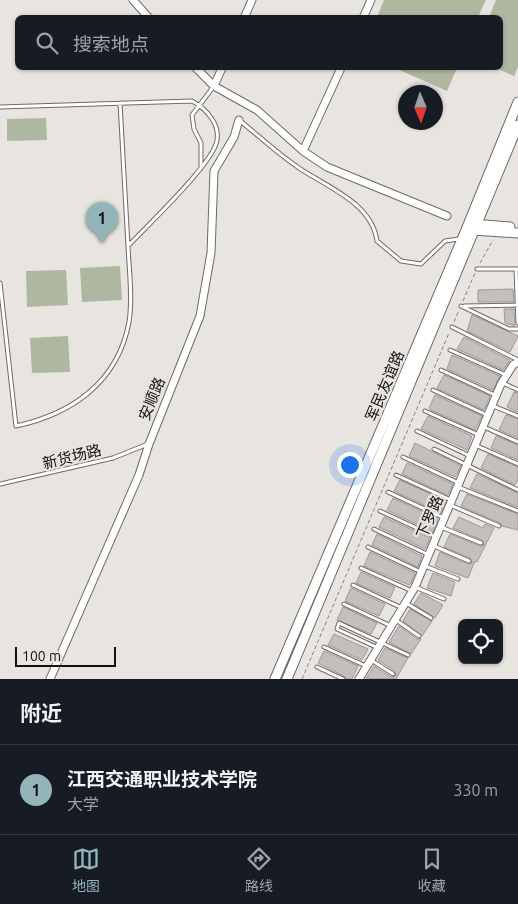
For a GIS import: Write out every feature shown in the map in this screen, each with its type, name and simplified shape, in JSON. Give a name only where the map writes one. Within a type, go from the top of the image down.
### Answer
[{"type":"street","points":[[134,0],[146,15]]},
{"type":"street","points":[[245,15],[252,0]]},
{"type":"street","points":[[364,15],[371,0]]},
{"type":"street","points":[[198,70],[214,86],[243,100],[303,151],[327,167],[447,216]]},
{"type":"street","points":[[214,86],[221,70]]},
{"type":"street","points":[[303,151],[340,70]]},
{"type":"street","name":"军民友谊路","points":[[287,679],[470,229],[518,102]]},
{"type":"street","name":"安顺路","points":[[50,679],[140,475],[148,444],[200,316],[211,253],[214,171],[234,137],[239,120]]},
{"type":"street","name":"军民友谊路","points":[[275,679],[470,229],[518,125]]},
{"type":"street","points":[[470,229],[518,227]]},
{"type":"street","points":[[470,229],[497,233],[518,233]]},
{"type":"street","name":"下罗路","points":[[360,679],[414,589],[496,395],[513,365],[518,361]]},
{"type":"lane","points":[[201,168],[200,143],[194,129],[192,115],[214,86]]},
{"type":"lane","points":[[0,107],[184,100],[200,104],[207,111],[215,124],[216,144],[201,168],[128,246]]},
{"type":"lane","points":[[0,283],[16,426],[38,421],[59,412],[103,381],[120,351],[129,322],[131,299],[120,102]]},
{"type":"lane","points":[[239,120],[300,169],[320,179],[365,212],[376,229],[377,240],[401,261],[421,264],[445,241],[470,229]]},
{"type":"lane","points":[[476,269],[517,269],[518,322]]},
{"type":"lane","points":[[461,306],[518,305]]},
{"type":"lane","points":[[461,306],[509,329],[518,329]]},
{"type":"lane","points":[[452,326],[518,361]]},
{"type":"lane","points":[[450,350],[507,375]]},
{"type":"lane","points":[[441,370],[496,395]]},
{"type":"lane","points":[[502,383],[518,390]]},
{"type":"lane","points":[[433,390],[488,415]]},
{"type":"lane","points":[[492,405],[518,416]]},
{"type":"lane","points":[[425,412],[479,435]]},
{"type":"lane","points":[[483,426],[518,442]]},
{"type":"lane","points":[[417,431],[470,456]]},
{"type":"lane","name":"新货场路","points":[[0,484],[113,458],[148,444]]},
{"type":"lane","points":[[475,445],[518,464]]},
{"type":"lane","points":[[434,449],[518,490]]},
{"type":"lane","points":[[403,457],[458,485],[518,511]]},
{"type":"lane","points":[[396,475],[499,526]]},
{"type":"lane","points":[[388,492],[444,518]]},
{"type":"lane","points":[[380,511],[436,537]]},
{"type":"lane","points":[[441,527],[481,543]]},
{"type":"lane","points":[[374,528],[429,555]]},
{"type":"lane","points":[[433,545],[470,560]]},
{"type":"lane","points":[[368,547],[423,569],[458,578]]},
{"type":"lane","points":[[361,568],[444,599]]},
{"type":"lane","points":[[353,585],[431,618]]},
{"type":"lane","points":[[344,604],[393,623],[419,636]]},
{"type":"lane","points":[[380,646],[339,623],[336,629],[380,646],[408,655]]},
{"type":"lane","points":[[324,647],[367,667]]},
{"type":"lane","points":[[371,660],[393,674]]},
{"type":"lane","points":[[317,667],[343,679]]},
{"type":"path","points":[[302,679],[476,269],[497,233]]},
{"type":"green space","points":[[384,0],[486,0],[479,15],[378,15]]},
{"type":"green space","points":[[496,0],[518,0],[518,67],[514,76],[500,70],[503,70],[503,15],[490,15]]},
{"type":"green space","points":[[400,70],[456,70],[447,91],[443,89],[443,85],[433,85]]},
{"type":"green space","points":[[46,118],[47,140],[7,141],[7,119]]},
{"type":"green space","points":[[120,266],[122,300],[82,302],[80,268]]},
{"type":"green space","points":[[66,270],[68,305],[27,307],[26,271]]},
{"type":"green space","points":[[68,336],[70,372],[32,373],[30,338]]},
{"type":"building","points":[[513,289],[514,302],[478,302],[478,290]]},
{"type":"building","points":[[504,309],[514,309],[515,326],[505,323]]},
{"type":"building","points":[[472,315],[518,336],[510,352],[467,331]]},
{"type":"building","points":[[464,337],[510,360],[503,370],[457,349]]},
{"type":"building","points":[[452,355],[500,376],[493,390],[447,369]]},
{"type":"building","points":[[444,375],[490,396],[484,410],[437,388]]},
{"type":"building","points":[[514,392],[518,393],[518,412],[507,407]]},
{"type":"building","points":[[435,395],[482,416],[475,430],[431,410],[429,408]]},
{"type":"building","points":[[506,415],[518,419],[518,438],[499,430]]},
{"type":"building","points":[[428,416],[472,436],[467,450],[421,429]]},
{"type":"building","points":[[496,436],[518,445],[518,460],[491,448]]},
{"type":"building","points":[[415,443],[461,466],[455,477],[409,456]]},
{"type":"building","points":[[488,454],[518,467],[518,479],[515,485],[481,468]]},
{"type":"building","points":[[407,463],[453,484],[448,495],[402,474]]},
{"type":"building","points":[[477,474],[518,493],[518,507],[470,488]]},
{"type":"building","points":[[400,480],[446,501],[441,513],[394,491]]},
{"type":"building","points":[[467,494],[518,514],[518,530],[502,526],[500,523],[461,506]]},
{"type":"building","points":[[393,498],[438,519],[433,532],[387,510]]},
{"type":"building","points":[[384,517],[430,538],[425,549],[379,527]]},
{"type":"building","points":[[459,517],[483,528],[485,524],[494,528],[477,562],[475,561],[468,578],[435,566],[440,552],[468,564],[472,563],[470,558],[444,547],[450,534],[480,546],[484,545],[482,540],[453,528]]},
{"type":"building","points":[[377,534],[422,556],[418,567],[372,545]]},
{"type":"building","points":[[370,552],[415,573],[411,583],[409,585],[364,566]]},
{"type":"building","points":[[361,572],[395,587],[390,598],[356,583]]},
{"type":"building","points":[[433,573],[455,582],[451,596],[427,588]]},
{"type":"building","points":[[351,588],[385,604],[379,616],[345,601]]},
{"type":"building","points":[[421,593],[443,605],[435,618],[414,604]]},
{"type":"building","points":[[343,607],[377,623],[371,634],[337,620]]},
{"type":"building","points":[[410,609],[432,621],[422,636],[403,621]]},
{"type":"building","points":[[399,626],[417,639],[421,639],[411,654],[389,642]]},
{"type":"building","points":[[334,634],[368,649],[362,660],[328,645]]},
{"type":"building","points":[[385,648],[408,658],[396,679],[366,679],[374,666],[391,677],[396,676],[395,671],[378,660]]},
{"type":"building","points":[[324,651],[358,666],[352,679],[346,679],[344,676],[318,663]]},
{"type":"place","name":"江西交通职业技术学院","points":[[102,243]]}]
